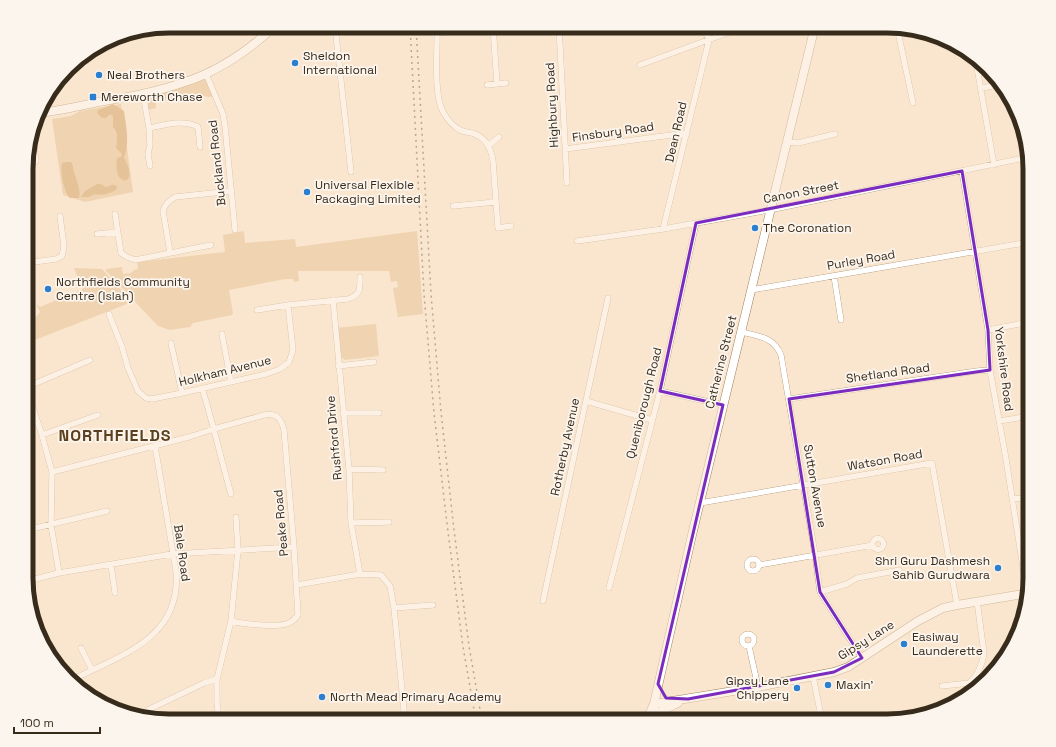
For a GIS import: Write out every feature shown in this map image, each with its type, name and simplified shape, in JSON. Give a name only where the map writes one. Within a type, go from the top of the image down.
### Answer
[{"type":"street","points":[[46,112],[143,93],[186,82],[206,74],[228,62],[251,47],[268,33]]},
{"type":"street","points":[[336,33],[350,172]]},
{"type":"street","points":[[437,33],[438,92],[442,110],[446,117],[455,126],[465,132],[477,135],[489,145],[492,152],[493,161],[498,228],[511,226]]},
{"type":"street","points":[[494,33],[497,84]]},
{"type":"street","name":"Highbury Road","points":[[559,33],[567,183]]},
{"type":"street","points":[[706,33],[709,40]]},
{"type":"street","points":[[640,65],[728,33]]},
{"type":"street","name":"Catherine Street","points":[[654,704],[690,543],[769,210],[813,33]]},
{"type":"street","points":[[898,33],[912,103]]},
{"type":"street","name":"Dean Road","points":[[663,229],[709,40]]},
{"type":"street","points":[[977,68],[994,165]]},
{"type":"street","name":"Buckland Road","points":[[206,74],[223,114],[235,230]]},
{"type":"street","points":[[487,85],[506,83]]},
{"type":"street","points":[[981,88],[995,86]]},
{"type":"street","points":[[143,93],[149,128],[150,145],[148,154],[150,166]]},
{"type":"street","points":[[149,128],[177,123],[190,123],[198,127],[200,147]]},
{"type":"street","name":"Finsbury Road","points":[[565,149],[687,133]]},
{"type":"street","points":[[787,142],[798,143],[835,134]]},
{"type":"street","points":[[489,145],[499,137]]},
{"type":"street","points":[[33,162],[36,161],[34,149]]},
{"type":"street","name":"Canon Street","points":[[577,241],[663,229],[769,210],[1023,158]]},
{"type":"street","name":"Yorkshire Road","points":[[962,171],[988,330],[990,370],[1023,564]]},
{"type":"street","points":[[170,252],[163,211],[164,206],[169,201],[175,198],[232,191]]},
{"type":"street","points":[[453,206],[496,202]]},
{"type":"street","points":[[115,214],[121,253],[135,260],[211,245]]},
{"type":"street","points":[[33,262],[56,260],[62,256],[64,246],[60,216]]},
{"type":"street","name":"Queniborough Road","points":[[609,588],[660,390],[696,223]]},
{"type":"street","points":[[97,234],[118,232]]},
{"type":"street","name":"Purley Road","points":[[751,290],[1023,243]]},
{"type":"street","points":[[834,276],[840,320]]},
{"type":"street","points":[[257,310],[348,299],[357,296],[360,290],[360,277]]},
{"type":"street","name":"Rotherby Avenue","points":[[544,601],[608,298]]},
{"type":"street","name":"Rushford Drive","points":[[333,300],[338,366],[349,469],[351,523],[360,574]]},
{"type":"street","name":"Holkham Avenue","points":[[109,314],[122,347],[128,368],[138,391],[146,398],[152,399],[266,374],[280,369],[289,362],[293,350],[288,306]]},
{"type":"street","points":[[988,330],[1023,323]]},
{"type":"street","name":"Sutton Avenue","points":[[741,332],[769,340],[778,349],[781,355],[815,554],[820,592],[862,658]]},
{"type":"street","points":[[222,334],[231,382]]},
{"type":"street","points":[[171,343],[182,393]]},
{"type":"street","points":[[33,384],[90,360]]},
{"type":"street","points":[[338,366],[374,362]]},
{"type":"street","name":"Shetland Road","points":[[789,399],[990,370]]},
{"type":"street","points":[[202,388],[231,494]]},
{"type":"street","points":[[660,390],[723,405]]},
{"type":"street","points":[[586,401],[652,420]]},
{"type":"street","points":[[33,409],[52,472],[51,525],[59,573]]},
{"type":"street","points":[[343,413],[379,413]]},
{"type":"street","name":"Peake Road","points":[[214,429],[271,414],[276,416],[282,425],[294,547],[299,609],[298,615],[295,619],[288,623],[282,624],[245,624],[231,621]]},
{"type":"street","points":[[42,435],[98,415]]},
{"type":"street","points":[[999,421],[1023,417]]},
{"type":"street","points":[[52,472],[189,437],[214,429]]},
{"type":"street","name":"Bale Road","points":[[77,678],[129,653],[148,640],[163,624],[172,605],[177,584],[176,571],[155,446]]},
{"type":"street","name":"Watson Road","points":[[700,503],[932,463],[957,605]]},
{"type":"street","points":[[349,469],[383,470]]},
{"type":"street","points":[[1012,500],[1023,498]]},
{"type":"street","points":[[33,529],[108,511]]},
{"type":"street","points":[[218,714],[217,679],[231,621],[238,550],[236,517]]},
{"type":"street","points":[[351,523],[389,522]]},
{"type":"street","points":[[759,565],[873,545]]},
{"type":"street","points":[[33,580],[59,573],[172,554],[294,547]]},
{"type":"street","points":[[111,565],[115,593]]},
{"type":"street","points":[[820,592],[847,584],[857,578],[899,570]]},
{"type":"street","points":[[297,584],[360,574],[381,575],[390,586],[394,608],[404,714]]},
{"type":"street","name":"Gipsy Lane","points":[[654,704],[758,687],[841,670],[927,616],[943,608],[1022,594]]},
{"type":"street","points":[[942,686],[969,683],[983,660],[984,653],[976,601]]},
{"type":"street","points":[[394,608],[434,604]]},
{"type":"street","points":[[749,646],[758,687]]},
{"type":"street","points":[[81,648],[92,670]]},
{"type":"street","points":[[813,676],[821,714]]},
{"type":"street","points":[[145,711],[204,683],[217,679]]},
{"type":"street","points":[[658,684],[666,698],[673,701]]},
{"type":"street","name":"Gipsy Lane","points":[[659,714],[661,711],[688,699]]},
{"type":"street","points":[[654,704],[654,714]]},
{"type":"street","points":[[649,714],[654,704]]},
{"type":"highlighted area","points":[[962,171],[988,330],[990,370],[789,399],[820,592],[862,658],[834,672],[688,699],[666,698],[658,684],[723,405],[660,391],[696,223]]},
{"type":"shaded area","points":[[206,74],[215,96],[210,97],[190,94],[156,102],[156,108],[148,110],[143,93]]},
{"type":"shaded area","points":[[113,104],[124,111],[127,146],[124,158],[128,165],[129,172],[129,178],[125,181],[120,178],[117,171],[117,158],[121,157],[122,154],[116,148],[117,137],[116,131],[113,127],[113,116],[110,114],[106,118],[102,118],[97,113],[98,110]]},
{"type":"shaded area","points":[[121,104],[133,192],[85,202],[63,195],[52,119],[71,116],[80,111]]},
{"type":"shaded area","points":[[71,162],[73,165],[79,189],[79,198],[70,198],[64,187],[62,163]]},
{"type":"shaded area","points":[[97,184],[101,184],[106,187],[113,185],[117,186],[117,188],[108,194],[95,194],[89,197],[81,197],[85,191]]},
{"type":"shaded area","points":[[244,231],[245,243],[295,239],[296,247],[417,231],[423,314],[398,317],[393,288],[398,287],[397,281],[391,282],[389,271],[298,271],[299,281],[294,282],[293,279],[285,279],[229,290],[233,313],[232,315],[193,323],[190,327],[170,330],[158,326],[106,271],[106,269],[122,267],[123,274],[131,273],[138,269],[137,262],[225,252],[223,235]]},
{"type":"shaded area","points":[[74,268],[102,269],[132,302],[33,341],[33,321],[40,312],[36,304],[40,307],[83,289]]},
{"type":"shaded area","points":[[376,324],[379,356],[345,360],[339,355],[336,328]]},
{"type":"railway","points":[[410,33],[424,294],[434,413],[463,647],[475,714]]},
{"type":"railway","points":[[416,33],[431,294],[441,412],[469,646],[481,714]]},
{"type":"place","name":"Sheldon International","points":[[295,63]]},
{"type":"place","name":"Neal Brothers","points":[[99,75]]},
{"type":"place","name":"Mereworth Chase","points":[[93,97]]},
{"type":"place","name":"Universal Flexible Packaging Limited","points":[[307,192]]},
{"type":"place","name":"The Coronation","points":[[755,228]]},
{"type":"place","name":"Northfields Community Centre (Islah)","points":[[48,289]]},
{"type":"place","name":"Shri Guru Dashmesh Sahib Gurudwara","points":[[998,568]]},
{"type":"place","name":"Easiway Launderette","points":[[904,644]]},
{"type":"place","name":"Maxin'","points":[[828,685]]},
{"type":"place","name":"Gipsy Lane Chippery","points":[[797,688]]},
{"type":"place","name":"North Mead Primary Academy","points":[[322,697]]},
{"type":"district","name":"NORTHFIELDS","points":[[115,435]]}]
